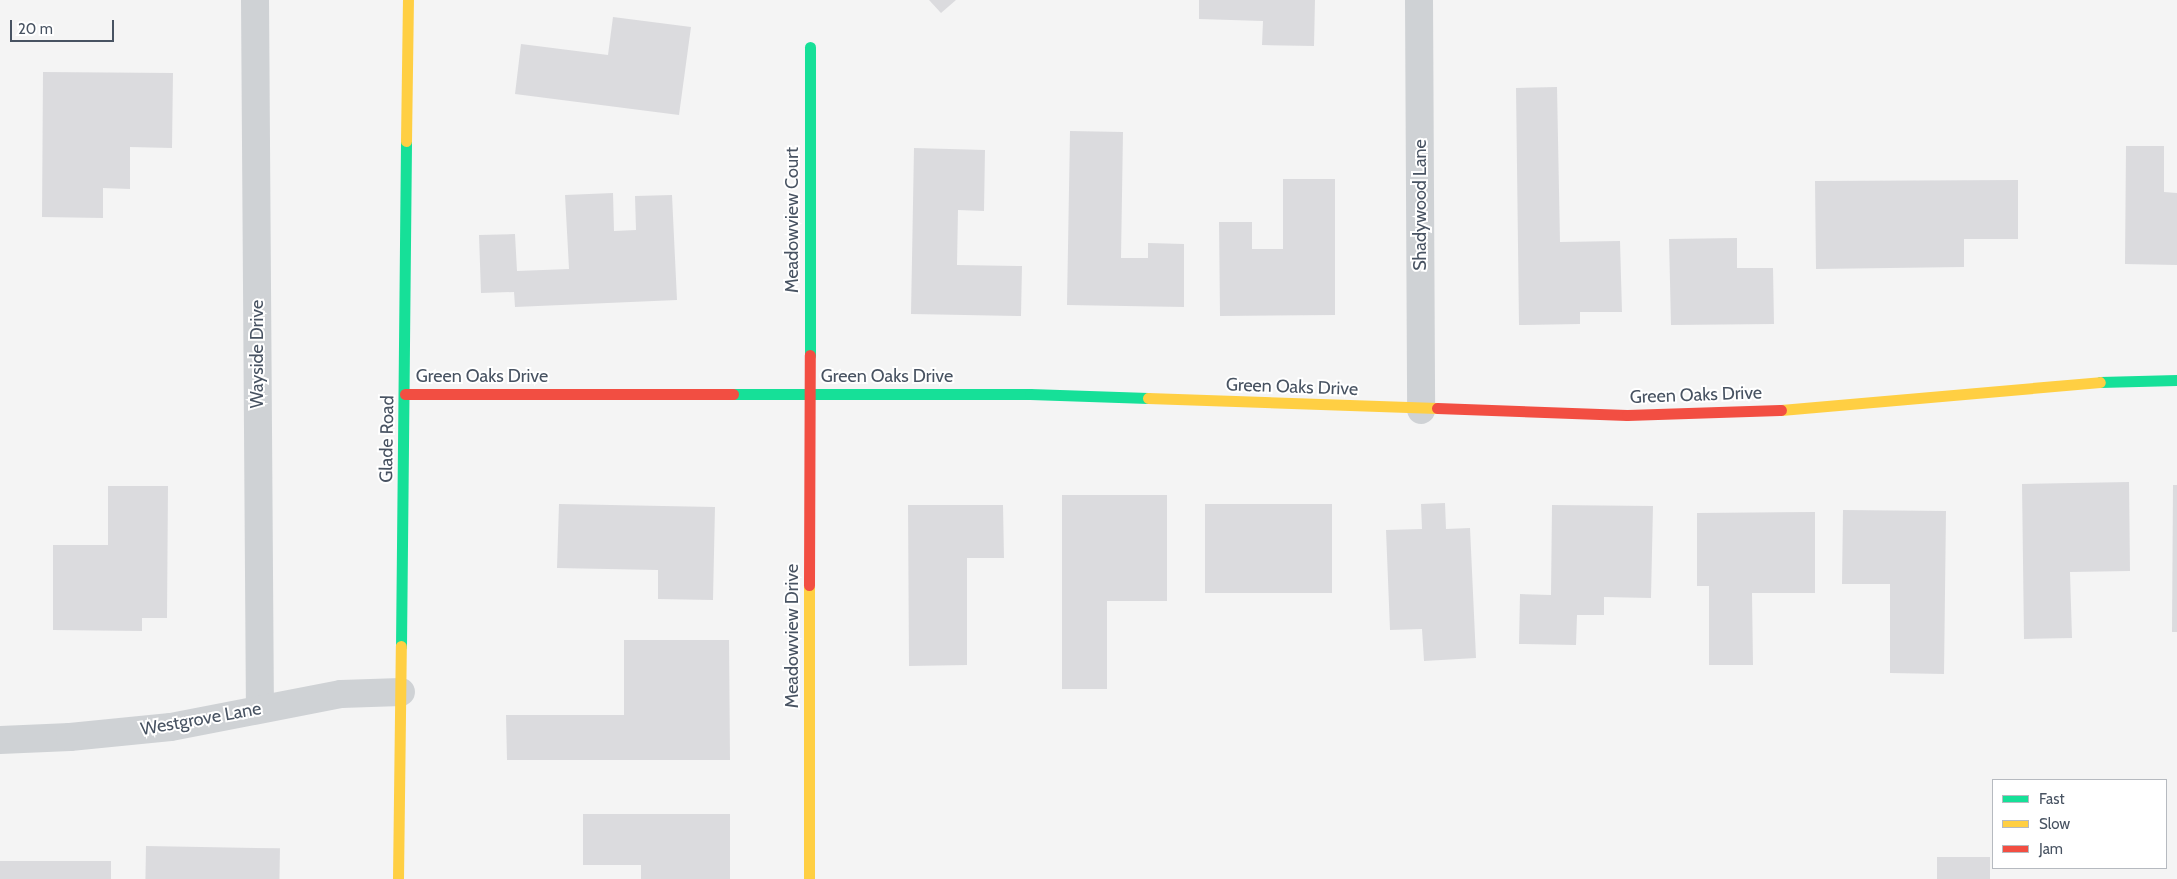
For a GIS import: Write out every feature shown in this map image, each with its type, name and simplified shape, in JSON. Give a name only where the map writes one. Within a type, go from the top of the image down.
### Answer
[{"type":"street","name":"Wayside Drive","points":[[255,0],[260,708]]},
{"type":"street","name":"Glade Road","points":[[398,879],[408,0]]},
{"type":"street","name":"Shadywood Lane","points":[[1418,0],[1421,410]]},
{"type":"street","name":"Meadowview Court","points":[[810,47],[810,394]]},
{"type":"street","name":"Green Oaks Drive","points":[[405,394],[1030,394],[1421,410],[1627,415],[1791,410],[2091,383],[2177,380]]},
{"type":"street","name":"Meadowview Drive","points":[[808,879],[810,394]]},
{"type":"street","name":"Westgrove Lane","points":[[0,740],[70,737],[171,727],[260,708],[341,694],[401,692]]},
{"type":"building","points":[[929,0],[956,0],[941,13]]},
{"type":"building","points":[[1199,0],[1315,0],[1314,46],[1262,45],[1263,21],[1199,19]]},
{"type":"building","points":[[613,17],[691,27],[679,115],[515,94],[521,44],[608,55]]},
{"type":"building","points":[[43,72],[173,73],[172,148],[130,147],[130,189],[103,188],[103,218],[42,217]]},
{"type":"building","points":[[1557,87],[1560,242],[1620,241],[1622,312],[1580,312],[1580,324],[1519,325],[1516,88]]},
{"type":"building","points":[[1070,131],[1123,132],[1121,258],[1148,258],[1148,243],[1184,244],[1184,307],[1067,305]]},
{"type":"building","points":[[2126,146],[2164,146],[2164,192],[2177,193],[2177,265],[2125,264]]},
{"type":"building","points":[[914,148],[985,150],[984,211],[958,210],[957,265],[1022,266],[1021,316],[911,314]]},
{"type":"building","points":[[1283,179],[1335,179],[1335,315],[1220,316],[1219,222],[1252,222],[1252,249],[1283,249]]},
{"type":"building","points":[[2018,180],[2018,239],[1964,239],[1964,267],[1816,269],[1815,181]]},
{"type":"building","points":[[613,193],[614,231],[636,230],[635,196],[672,195],[677,300],[515,307],[514,292],[481,293],[479,235],[515,234],[517,271],[569,269],[565,195]]},
{"type":"building","points":[[1737,238],[1737,268],[1773,268],[1774,324],[1671,325],[1669,239]]},
{"type":"building","points":[[2129,482],[2130,571],[2070,572],[2072,638],[2024,639],[2022,484]]},
{"type":"building","points":[[2173,485],[2177,485],[2177,632],[2172,632]]},
{"type":"building","points":[[108,486],[168,486],[167,618],[142,618],[142,631],[53,630],[53,545],[108,545]]},
{"type":"building","points":[[1062,495],[1167,495],[1167,601],[1107,601],[1107,689],[1062,689]]},
{"type":"building","points":[[1445,503],[1446,529],[1470,528],[1476,658],[1424,661],[1422,629],[1390,630],[1386,530],[1422,529],[1421,504]]},
{"type":"building","points":[[559,504],[715,507],[713,600],[658,599],[658,570],[557,568]]},
{"type":"building","points":[[1205,504],[1332,504],[1332,593],[1205,593]]},
{"type":"building","points":[[908,505],[1003,505],[1004,558],[967,558],[967,665],[909,666]]},
{"type":"building","points":[[1552,505],[1653,506],[1651,598],[1604,597],[1604,615],[1577,615],[1576,645],[1519,644],[1520,594],[1551,595]]},
{"type":"building","points":[[1843,510],[1946,511],[1944,674],[1890,673],[1890,584],[1842,584]]},
{"type":"building","points":[[1815,512],[1815,593],[1752,593],[1753,665],[1709,665],[1709,586],[1697,586],[1697,513]]},
{"type":"building","points":[[624,640],[729,640],[730,760],[507,760],[506,715],[624,715]]},
{"type":"building","points":[[583,814],[730,814],[730,879],[641,879],[641,865],[583,865]]},
{"type":"building","points":[[146,846],[280,848],[279,879],[145,879]]},
{"type":"building","points":[[1937,857],[1990,857],[1990,879],[1937,879]]},
{"type":"building","points":[[0,861],[111,861],[111,879],[0,879]]},
{"type":"traffic: fast","points":[[810,47],[810,355]]},
{"type":"traffic: fast","points":[[401,646],[406,141]]},
{"type":"traffic: fast","points":[[2100,382],[2177,380]]},
{"type":"traffic: fast","points":[[733,394],[1030,394],[1148,398]]},
{"type":"traffic: slow","points":[[406,141],[408,0]]},
{"type":"traffic: slow","points":[[1781,410],[2100,382]]},
{"type":"traffic: slow","points":[[1148,398],[1437,408]]},
{"type":"traffic: slow","points":[[809,585],[809,879]]},
{"type":"traffic: slow","points":[[398,879],[401,646]]},
{"type":"traffic: jam","points":[[809,585],[810,355]]},
{"type":"traffic: jam","points":[[405,394],[733,394]]},
{"type":"traffic: jam","points":[[1437,408],[1627,415],[1781,410]]}]
